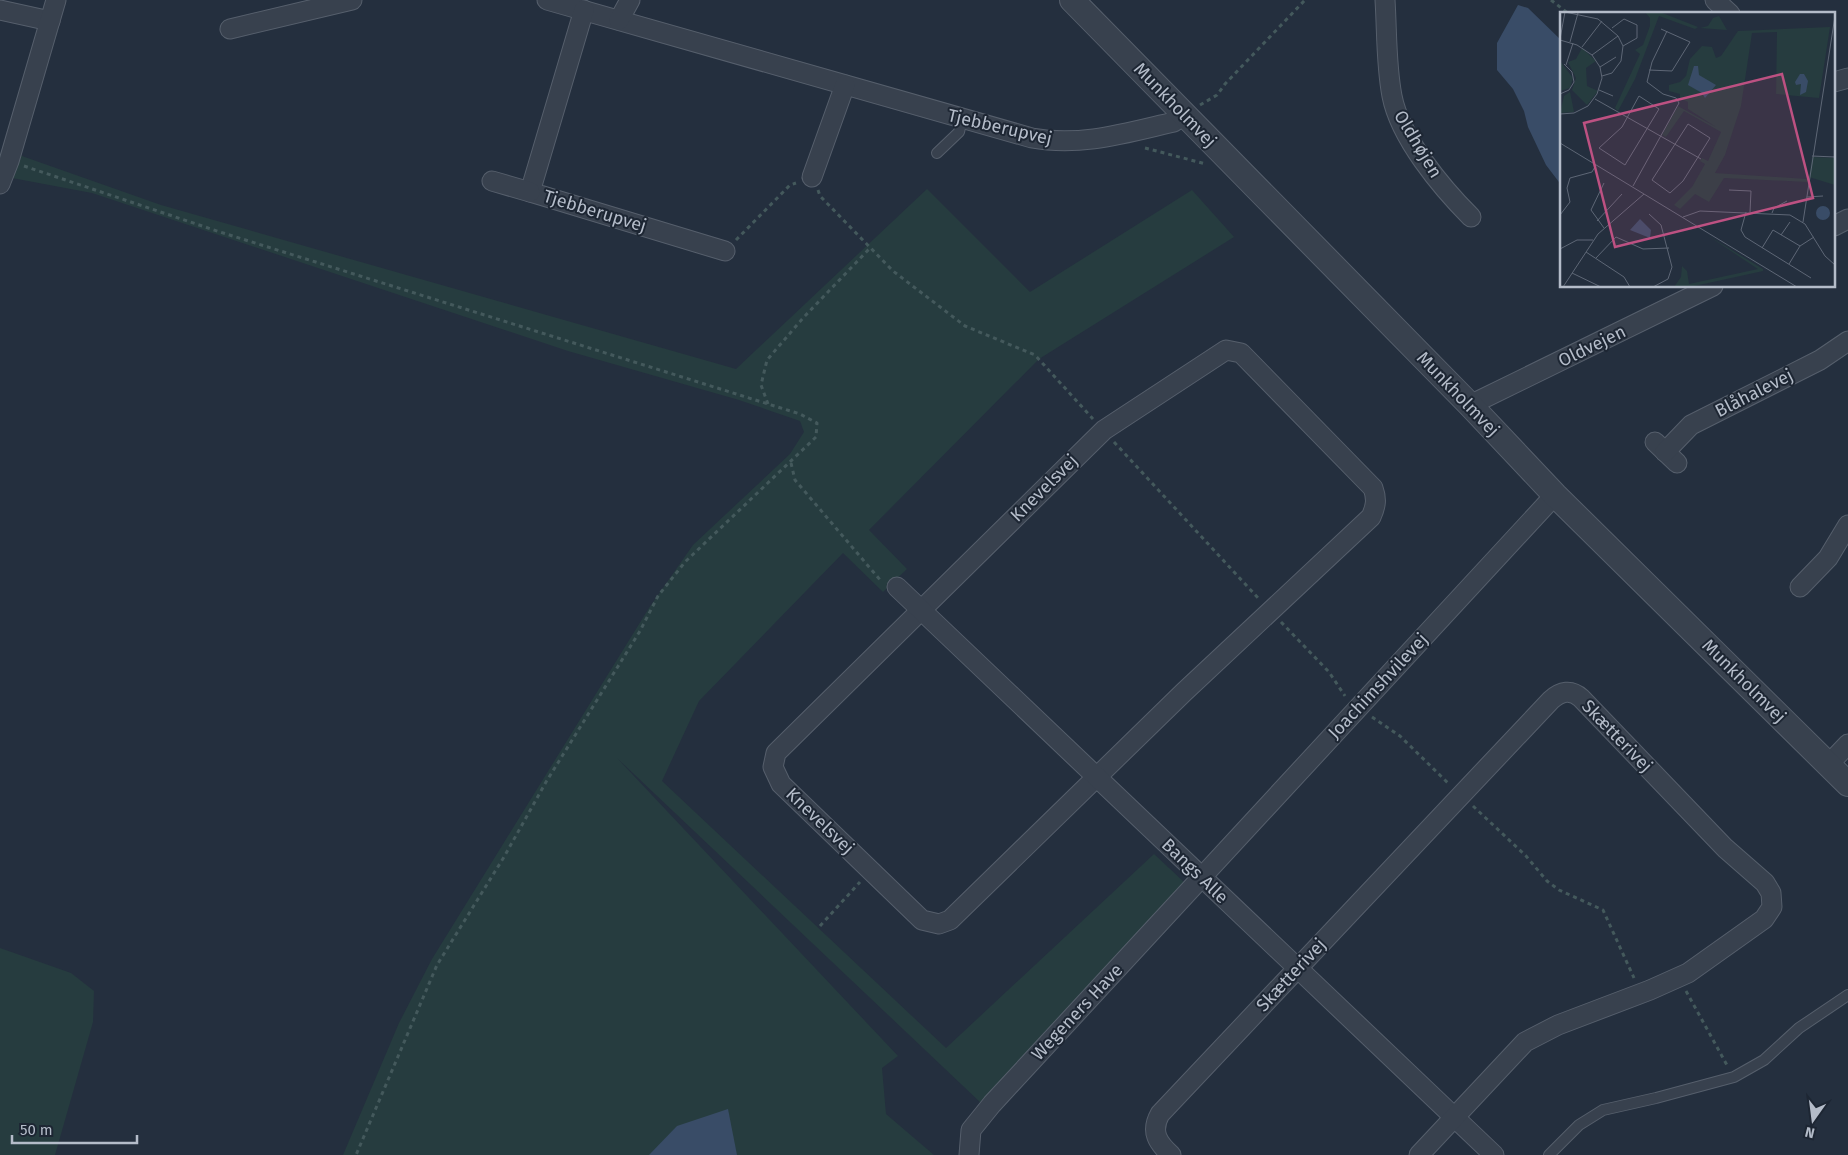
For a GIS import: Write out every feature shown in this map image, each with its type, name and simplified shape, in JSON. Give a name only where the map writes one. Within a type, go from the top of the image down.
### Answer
[{"type":"street","points":[[0,184],[10,161],[56,0]]},
{"type":"street","points":[[230,29],[352,0]]},
{"type":"street","name":"Tjebberupvej","points":[[547,0],[1022,136],[1059,141],[1095,140],[1174,122],[1183,114]]},
{"type":"street","points":[[619,20],[630,0]]},
{"type":"street","name":"Munkholmvej","points":[[1072,0],[1555,495],[1848,784]]},
{"type":"street","name":"Oldhøjen","points":[[1385,0],[1392,96],[1397,112],[1423,158],[1449,196],[1471,218]]},
{"type":"street","points":[[1715,0],[1728,12]]},
{"type":"street","points":[[0,10],[50,21]]},
{"type":"street","name":"Tjebberupvej","points":[[584,10],[530,192],[725,251]]},
{"type":"street","points":[[812,177],[845,85]]},
{"type":"street","points":[[492,181],[530,192]]},
{"type":"street","points":[[1836,225],[1848,219]]},
{"type":"street","name":"Oldvejen","points":[[1470,406],[1708,288]]},
{"type":"street","name":"Blåhalevej","points":[[1666,453],[1691,425],[1820,360],[1848,341]]},
{"type":"street","name":"Knevelsvej","points":[[1234,350],[1247,359],[1373,488],[1376,501],[1371,517],[946,922],[934,924],[922,920],[781,784],[774,774],[773,761],[776,753],[786,742],[921,610],[1104,430],[1219,353],[1234,350]]},
{"type":"street","name":"Joachimshvilevej","points":[[1202,877],[1555,495]]},
{"type":"street","points":[[1800,588],[1828,558],[1848,525]]},
{"type":"street","name":"Bangs Alle","points":[[897,587],[1494,1155]]},
{"type":"street","name":"Skætterivej","points":[[1171,1155],[1156,1138],[1155,1130],[1160,1114],[1551,700],[1567,692],[1576,694],[1725,848],[1765,883],[1771,894],[1772,907],[1764,919],[1725,949],[1678,978],[1558,1025],[1525,1042],[1418,1155]]},
{"type":"street","points":[[1828,765],[1848,744]]},
{"type":"street","name":"Wegeners Have","points":[[969,1155],[968,1145],[971,1130],[992,1104],[1202,877]]},
{"type":"lane","points":[[937,153],[959,132],[962,119]]},
{"type":"lane","points":[[1550,1155],[1579,1125],[1603,1110],[1734,1077],[1764,1060],[1799,1028],[1848,995]]},
{"type":"path","points":[[1183,114],[1217,94],[1224,84],[1305,0]]},
{"type":"path","points":[[1551,0],[1566,12]]},
{"type":"path","points":[[1132,132],[1142,147],[1208,165],[1222,153]]},
{"type":"path","points":[[10,161],[220,232],[800,414],[817,423],[816,437],[685,562],[658,596],[640,631],[546,782],[504,857],[437,965],[356,1155]]},
{"type":"path","points":[[725,251],[790,185],[812,177],[820,196],[893,271],[964,326],[1035,355],[1217,555]]},
{"type":"path","points":[[768,404],[761,385],[767,360],[803,318],[871,247]]},
{"type":"path","points":[[791,462],[795,480],[881,581],[891,589],[897,587]]},
{"type":"path","points":[[1526,856],[1547,880],[1559,890],[1603,910],[1640,994]]},
{"type":"path","points":[[820,926],[871,871]]},
{"type":"path","points":[[1678,978],[1734,1077]]},
{"type":"green space","points":[[19,155],[161,205],[736,369],[927,189],[1030,292],[1192,190],[1234,237],[1039,359],[869,530],[907,569],[883,592],[843,553],[699,701],[662,781],[946,1048],[1154,854],[1185,883],[981,1103],[617,758],[898,1056],[882,1068],[886,1114],[934,1155],[343,1155],[399,1023],[432,959],[649,608],[693,545],[790,454],[804,432],[800,421],[739,400],[568,351],[92,193],[12,178]]},
{"type":"green space","points":[[0,948],[71,973],[94,991],[93,1022],[55,1155],[0,1155]]},
{"type":"water","points":[[1518,5],[1528,8],[1560,39],[1560,183],[1546,165],[1513,89],[1497,70],[1497,43]]},
{"type":"water","points":[[728,1109],[737,1155],[649,1155],[677,1126]]}]
